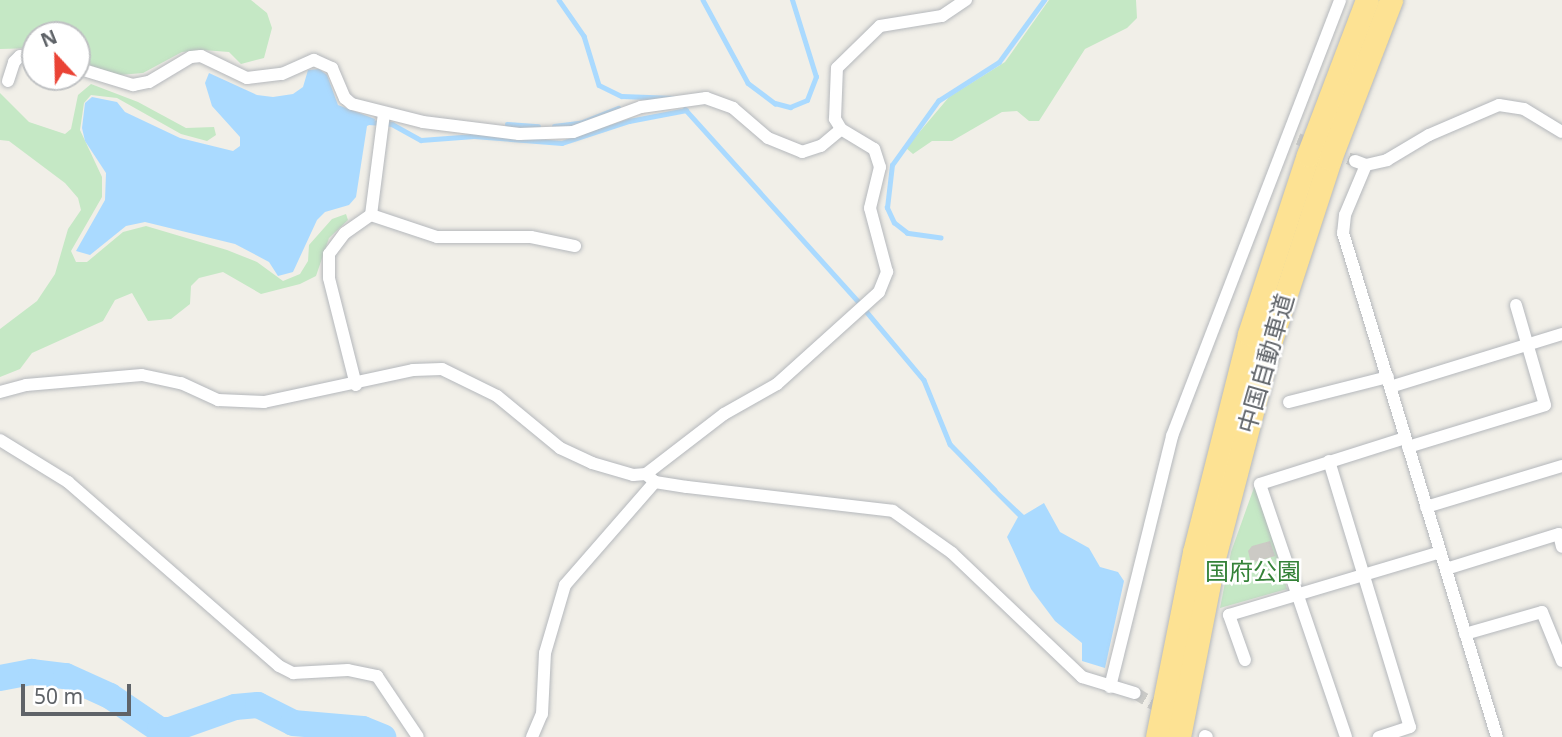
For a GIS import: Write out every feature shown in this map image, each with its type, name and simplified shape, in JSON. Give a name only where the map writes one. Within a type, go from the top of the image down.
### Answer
[{"type":"highway","name":"中国自動車道","points":[[1157,737],[1194,552],[1249,334],[1308,155],[1367,0]]},
{"type":"highway","name":"中国自動車道","points":[[1180,737],[1214,558],[1270,343],[1329,159],[1391,0]]},
{"type":"street","points":[[532,737],[542,714],[545,653],[565,585],[651,478],[715,421],[777,384],[886,283],[884,260],[870,223],[878,157],[867,142],[841,129],[835,119],[834,79],[846,55],[880,26],[942,16],[967,0]]},
{"type":"street","points":[[1110,687],[1172,436],[1285,134],[1340,0]]},
{"type":"street","points":[[91,72],[133,85],[149,82],[191,57],[201,56],[247,78],[282,74],[314,60],[332,68],[345,98],[384,113],[437,124],[558,134],[641,107],[706,98],[733,108],[768,138],[802,152],[821,146],[841,129]]},
{"type":"street","points":[[8,81],[14,62],[21,57]]},
{"type":"street","points":[[1497,737],[1343,233],[1345,215],[1361,163],[1387,160],[1429,135],[1499,105],[1524,109],[1562,132]]},
{"type":"street","points":[[356,385],[329,278],[329,254],[345,233],[371,215],[384,113]]},
{"type":"street","points":[[1285,134],[1298,139]]},
{"type":"street","points":[[371,215],[437,237],[531,237],[575,246]]},
{"type":"street","points":[[1346,737],[1260,484],[1329,461],[1545,405],[1516,306]]},
{"type":"street","points":[[1289,402],[1389,382],[1562,334]]},
{"type":"street","points":[[0,392],[26,385],[142,375],[181,383],[218,400],[264,402],[356,385],[413,370],[442,369],[497,396],[560,448],[602,466],[651,478],[893,511],[952,553],[1082,677],[1135,693]]},
{"type":"street","points":[[0,440],[68,482],[279,666],[293,673],[348,670],[377,676],[418,737]]},
{"type":"street","points":[[1329,461],[1410,727],[1379,737]]},
{"type":"street","points":[[1426,507],[1562,466]]},
{"type":"street","points":[[1446,569],[1559,534],[1562,547]]},
{"type":"street","points":[[1245,660],[1229,615],[1440,552]]},
{"type":"street","points":[[1465,634],[1542,612],[1562,661]]},
{"type":"green space","points":[[0,0],[251,0],[267,13],[272,28],[264,58],[241,64],[229,52],[182,52],[143,73],[119,75],[91,66],[91,21],[21,21],[21,48],[0,49]]},
{"type":"green space","points":[[1049,0],[1136,0],[1137,18],[1127,28],[1085,49],[1039,121],[1029,121],[1017,111],[1002,112],[952,141],[932,141],[913,154],[906,148],[949,97],[1005,62]]},
{"type":"green space","points":[[91,84],[138,102],[186,128],[214,127],[216,135],[207,141],[181,134],[117,98],[91,95],[84,103],[80,130],[102,177],[102,197],[71,251],[76,262],[87,262],[123,232],[146,226],[227,250],[257,262],[283,281],[300,274],[308,261],[309,245],[332,219],[346,214],[348,220],[329,238],[316,276],[300,284],[261,294],[223,272],[199,278],[191,286],[190,304],[171,319],[148,321],[132,293],[115,300],[103,321],[32,353],[20,369],[0,377],[0,329],[37,301],[55,274],[68,229],[81,210],[78,198],[65,183],[9,141],[0,140],[0,93],[29,122],[65,134],[71,129],[78,95],[83,91],[91,91]]},
{"type":"green space","name":"国府公園","points":[[1256,482],[1287,589],[1220,608],[1231,552]]},
{"type":"water","points":[[319,69],[327,75],[338,105],[375,119],[374,123],[367,126],[356,197],[349,205],[325,212],[317,220],[293,272],[278,276],[269,262],[235,244],[145,222],[126,226],[90,255],[76,251],[105,200],[106,173],[85,141],[82,128],[85,103],[92,97],[117,102],[125,112],[180,138],[233,151],[240,146],[240,137],[212,106],[205,83],[209,73],[257,95],[273,97],[293,94],[303,87],[308,70]]},
{"type":"water","points":[[992,485],[1024,515],[1044,503],[1060,532],[1089,548],[1100,567],[1118,572],[1124,581],[1105,668],[1082,661],[1082,643],[1055,621],[1031,589],[1007,537],[1018,517],[990,489]]},
{"type":"building","points":[[1270,541],[1275,556],[1251,563],[1248,551],[1252,546]]},
{"type":"waterway","points":[[559,0],[584,36],[599,85],[622,96],[674,98]]},
{"type":"waterway","points":[[703,0],[748,83],[775,103],[790,107],[807,100],[816,77],[792,0]]},
{"type":"waterway","points":[[941,238],[907,233],[894,223],[887,208],[892,165],[938,101],[999,62],[1044,0]]},
{"type":"waterway","points":[[554,126],[580,123],[618,108]]},
{"type":"waterway","points":[[685,109],[859,302]]},
{"type":"waterway","points":[[369,122],[392,124],[421,140],[474,136],[562,143],[629,121],[686,110]]},
{"type":"waterway","points":[[507,124],[538,126]]},
{"type":"waterway","points":[[866,311],[924,380],[950,444],[995,490]]},
{"type":"waterway","points":[[0,678],[31,672],[66,676],[110,696],[160,730],[170,730],[235,707],[258,705],[293,723],[363,729],[383,737]]},
{"type":"tunnel","points":[[1298,139],[1355,161]]},
{"type":"tunnel","points":[[1135,693],[1165,711]]}]
